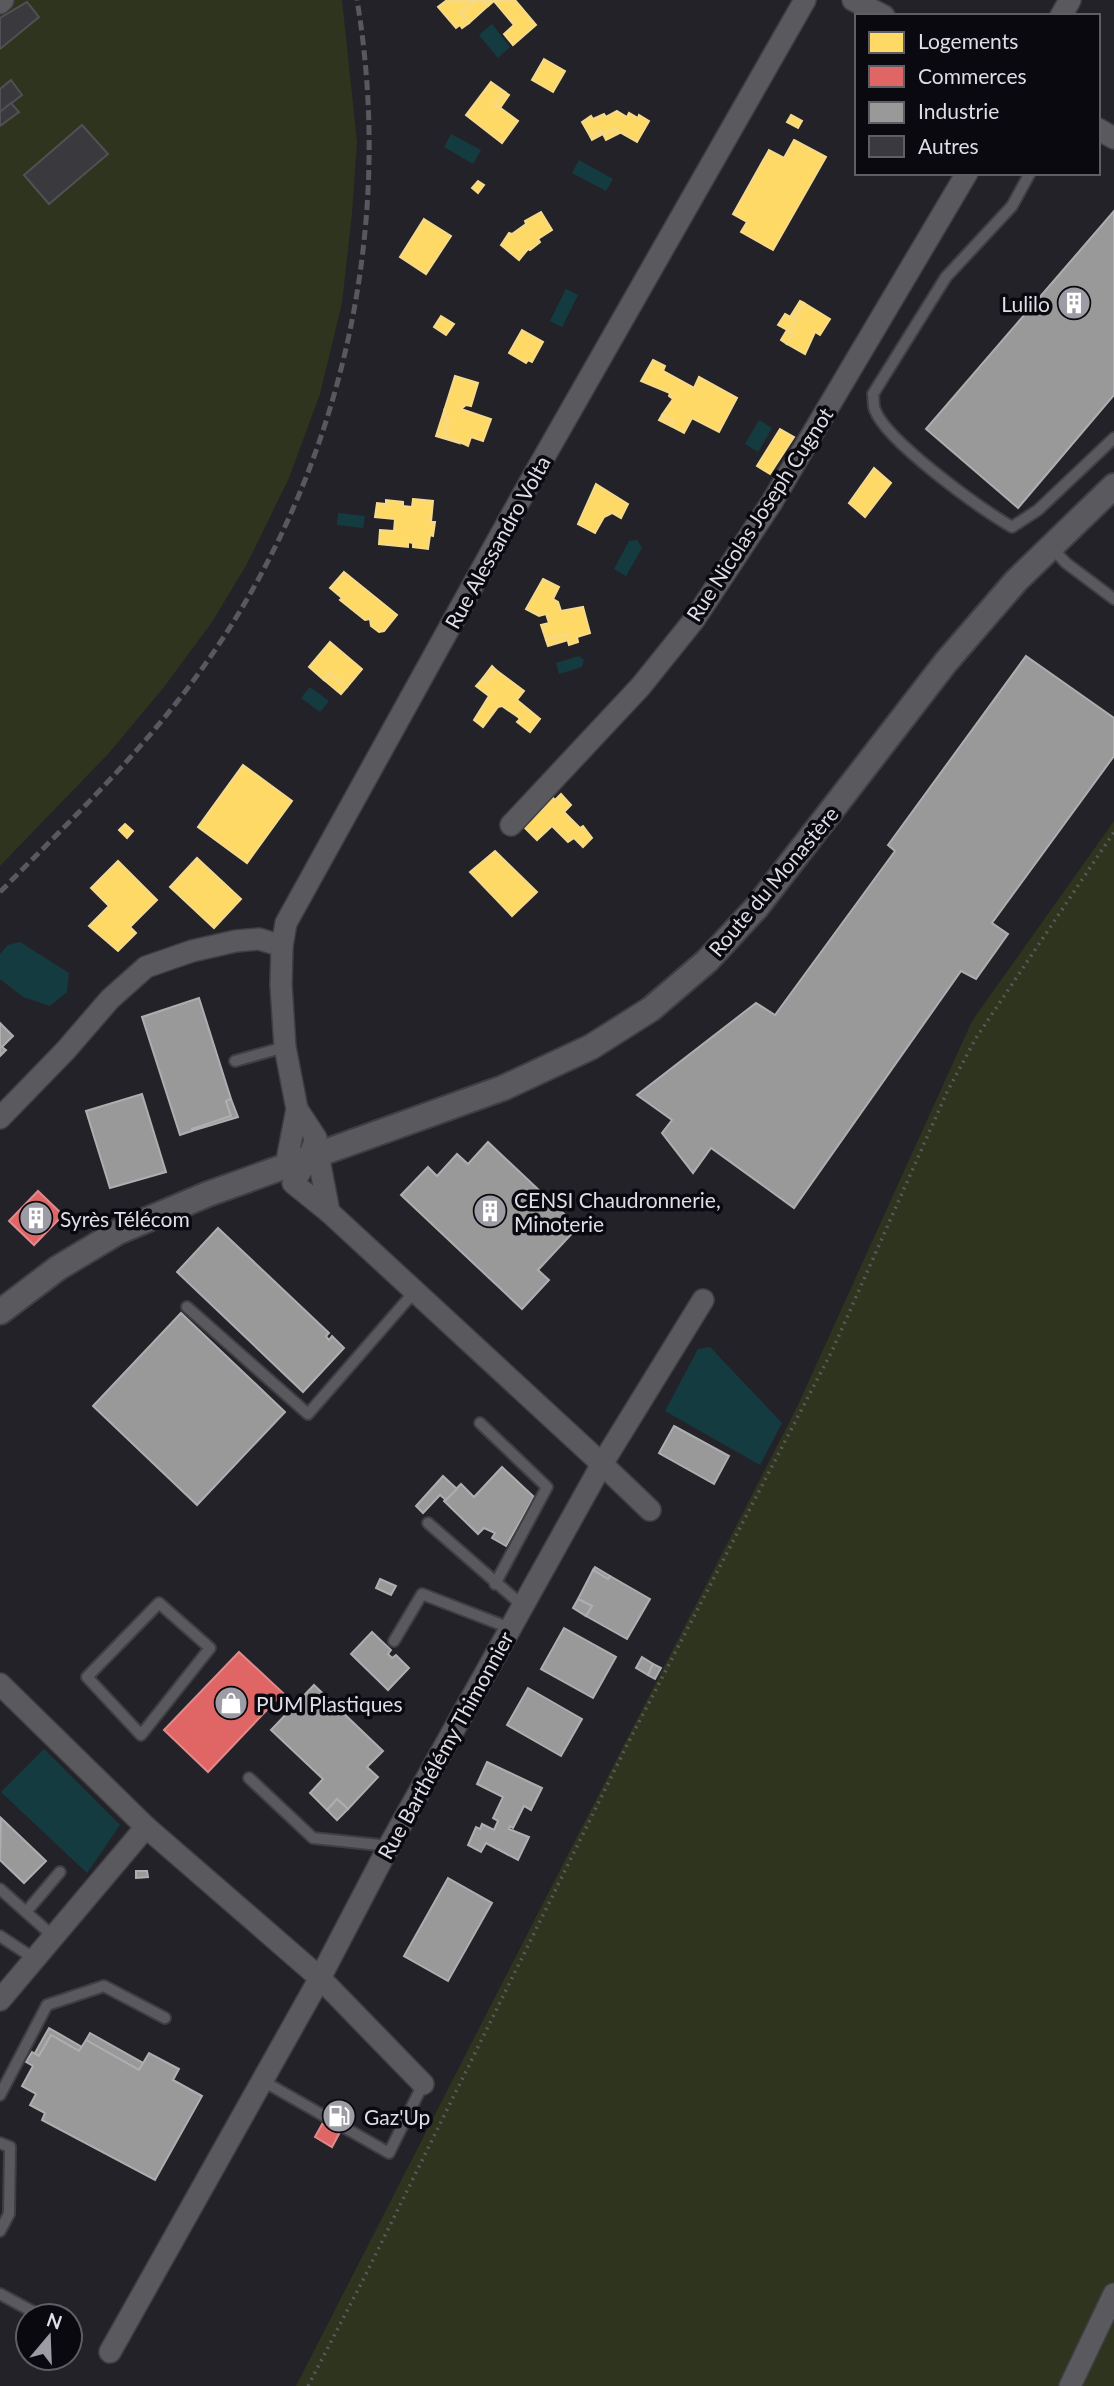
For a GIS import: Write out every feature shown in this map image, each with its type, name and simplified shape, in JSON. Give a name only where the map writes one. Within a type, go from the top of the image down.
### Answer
[{"type":"street","name":"Rue Alessandro Volta","points":[[307,1160],[288,1155],[297,1109],[285,1047],[282,946],[286,923],[536,473],[805,0]]},
{"type":"street","points":[[853,0],[880,14]]},
{"type":"street","name":"Rue Nicolas Joseph Cugnot","points":[[510,825],[641,686],[694,620],[772,502],[966,175]]},
{"type":"street","name":"Route du Monastère","points":[[0,1312],[58,1268],[118,1232],[208,1194],[503,1088],[591,1047],[651,1009],[707,961],[757,907],[946,662],[1016,581],[1114,486]]},
{"type":"street","points":[[0,1118],[66,1050],[110,999],[146,967],[192,951],[236,941],[258,939],[282,946]]},
{"type":"street","points":[[307,1160],[320,1165],[329,1212],[650,1510]]},
{"type":"street","name":"Rue Barthélémy Thimonnier","points":[[110,2353],[320,1978],[388,1846],[602,1464],[703,1300]]},
{"type":"street","points":[[0,1684],[146,1827],[320,1978],[423,2084]]},
{"type":"street","points":[[0,2000],[146,1827]]},
{"type":"street","points":[[1070,2386],[1114,2294]]},
{"type":"lane","points":[[1029,175],[1012,205],[946,277],[873,394],[874,409],[889,433],[980,508],[1012,527],[1038,510],[1114,438]]},
{"type":"lane","points":[[1050,546],[1066,563],[1114,599]]},
{"type":"lane","points":[[235,1061],[285,1047]]},
{"type":"lane","points":[[187,1307],[307,1414],[415,1291]]},
{"type":"lane","points":[[480,1423],[547,1487],[495,1584]]},
{"type":"lane","points":[[428,1523],[523,1606]]},
{"type":"lane","points":[[394,1641],[422,1594],[510,1628]]},
{"type":"lane","points":[[159,1603],[209,1648],[141,1735],[87,1677],[159,1603]]},
{"type":"lane","points":[[249,1779],[313,1838],[388,1846]]},
{"type":"lane","points":[[26,1912],[60,1872]]},
{"type":"lane","points":[[0,1889],[54,1937]]},
{"type":"lane","points":[[0,1936],[35,1959]]},
{"type":"lane","points":[[0,2095],[47,2005],[104,1986],[165,2018]]},
{"type":"lane","points":[[263,2081],[389,2153],[423,2084]]},
{"type":"lane","points":[[0,2143],[10,2147],[9,2214],[0,2231]]},
{"type":"path","points":[[308,2386],[626,1746],[832,1351],[947,1092],[976,1038],[1114,832]]},
{"type":"green space","points":[[0,0],[342,0],[357,142],[342,303],[320,394],[289,478],[247,564],[212,622],[164,687],[108,754],[0,866]]},
{"type":"green space","points":[[1114,821],[1114,2386],[296,2386],[798,1405],[972,1021]]},
{"type":"water","points":[[492,24],[510,47],[498,58],[479,35]]},
{"type":"water","points":[[451,134],[481,150],[473,164],[444,147]]},
{"type":"water","points":[[579,160],[613,179],[606,191],[572,173]]},
{"type":"water","points":[[566,289],[578,295],[562,327],[550,321]]},
{"type":"water","points":[[759,420],[772,428],[758,452],[745,444]]},
{"type":"water","points":[[338,513],[365,516],[363,528],[337,525]]},
{"type":"water","points":[[637,540],[642,548],[626,576],[614,569],[629,541]]},
{"type":"water","points":[[579,656],[584,660],[582,667],[559,674],[556,663]]},
{"type":"water","points":[[310,687],[329,701],[320,712],[301,698]]},
{"type":"water","points":[[20,942],[69,973],[67,992],[50,1006],[23,997],[0,979],[0,954],[8,945]]},
{"type":"water","points":[[710,1347],[782,1423],[760,1465],[665,1411],[698,1349]]},
{"type":"water","points":[[44,1749],[120,1825],[87,1873],[1,1792]]},
{"type":"building: Logements","points":[[447,0],[477,0],[461,13],[469,23],[462,28],[460,25],[456,28],[438,7]]},
{"type":"building: Logements","points":[[477,0],[483,0],[488,6],[469,23],[461,13]]},
{"type":"building: Logements","points":[[483,0],[515,0],[536,25],[513,45],[504,34],[514,25],[494,1],[488,6]]},
{"type":"building: Logements","points":[[544,59],[565,71],[553,92],[532,80]]},
{"type":"building: Logements","points":[[491,82],[505,92],[495,104],[518,121],[502,143],[466,115]]},
{"type":"building: Logements","points":[[505,92],[509,95],[500,108],[495,104]]},
{"type":"building: Logements","points":[[617,111],[627,117],[629,113],[638,118],[639,115],[649,121],[637,142],[614,129],[590,136],[582,122],[591,116],[593,119],[604,114],[606,117]]},
{"type":"building: Logements","points":[[791,115],[802,121],[798,128],[787,122]]},
{"type":"building: Logements","points":[[614,129],[620,133],[606,140],[603,134]]},
{"type":"building: Logements","points":[[600,131],[603,134],[592,140],[590,136]]},
{"type":"building: Logements","points":[[794,140],[826,157],[773,250],[741,232],[747,222],[733,214],[769,150],[784,158]]},
{"type":"building: Logements","points":[[478,181],[484,185],[478,193],[472,188]]},
{"type":"building: Logements","points":[[541,212],[552,230],[538,239],[540,242],[528,249],[519,260],[501,245],[509,233],[512,234],[526,224],[525,221]]},
{"type":"building: Logements","points":[[424,219],[451,236],[426,274],[400,257]]},
{"type":"building: Logements","points":[[800,301],[804,303],[794,319],[790,317]]},
{"type":"building: Logements","points":[[804,303],[830,319],[820,335],[815,332],[805,354],[787,344],[793,334],[789,331]]},
{"type":"building: Logements","points":[[785,314],[796,320],[789,331],[778,325]]},
{"type":"building: Logements","points":[[441,316],[454,324],[446,335],[434,327]]},
{"type":"building: Logements","points":[[522,330],[543,342],[532,362],[528,360],[526,363],[509,353]]},
{"type":"building: Logements","points":[[787,330],[793,334],[787,344],[781,340]]},
{"type":"building: Logements","points":[[653,360],[665,366],[663,371],[694,388],[699,377],[737,398],[719,432],[692,418],[684,433],[671,426],[673,421],[662,415],[673,399],[669,396],[670,393],[641,381]]},
{"type":"building: Logements","points":[[455,376],[478,383],[471,406],[466,405],[461,409],[491,419],[483,441],[471,437],[468,446],[444,435],[448,421],[444,411]]},
{"type":"building: Logements","points":[[444,411],[448,421],[444,435],[459,443],[436,436]]},
{"type":"building: Logements","points":[[662,415],[673,421],[671,426],[659,420]]},
{"type":"building: Logements","points":[[780,429],[794,437],[770,474],[757,466]]},
{"type":"building: Logements","points":[[874,468],[891,483],[865,517],[849,503]]},
{"type":"building: Logements","points":[[596,484],[628,504],[621,518],[612,513],[604,517],[595,533],[578,524]]},
{"type":"building: Logements","points":[[413,499],[433,501],[431,522],[435,522],[428,549],[413,547],[413,543],[408,542],[408,547],[379,544],[380,530],[394,531],[395,519],[375,517],[377,503],[386,504],[386,500],[403,502],[403,506],[412,507]]},
{"type":"building: Logements","points":[[344,572],[397,615],[384,631],[379,632],[371,626],[370,619],[365,620],[340,600],[342,598],[330,588]]},
{"type":"building: Logements","points":[[543,579],[559,587],[553,599],[558,602],[561,611],[583,607],[590,633],[577,637],[578,642],[569,645],[566,634],[546,640],[541,625],[549,623],[546,614],[539,616],[526,609]]},
{"type":"building: Logements","points":[[566,634],[568,640],[548,646],[546,640]]},
{"type":"building: Logements","points":[[330,642],[362,669],[347,687],[330,673],[324,680],[309,667]]},
{"type":"building: Logements","points":[[492,666],[496,670],[487,682],[483,678]]},
{"type":"building: Logements","points":[[496,670],[524,691],[517,700],[540,719],[530,732],[517,722],[520,719],[518,717],[502,706],[498,707],[483,727],[474,720],[489,696],[476,686],[483,678],[487,682]]},
{"type":"building: Logements","points":[[330,673],[347,687],[341,694],[324,680]]},
{"type":"building: Logements","points":[[243,765],[292,801],[247,863],[198,827]]},
{"type":"building: Logements","points":[[561,794],[571,805],[564,812],[580,828],[583,826],[592,838],[583,847],[574,838],[568,842],[552,826],[537,840],[521,824],[551,796],[555,800]]},
{"type":"building: Logements","points":[[125,824],[133,831],[127,838],[119,830]]},
{"type":"building: Logements","points":[[495,851],[537,892],[512,916],[470,872]]},
{"type":"building: Logements","points":[[197,858],[241,899],[214,928],[170,887]]},
{"type":"building: Logements","points":[[118,861],[157,900],[130,927],[136,933],[118,951],[89,926],[109,906],[91,888]]},
{"type":"building: Commerces","name":"Syrès Télécom","points":[[38,1191],[63,1215],[34,1245],[9,1221]]},
{"type":"building: Commerces","name":"PUM Plastiques","points":[[239,1652],[283,1693],[208,1772],[164,1730]]},
{"type":"building: Commerces","points":[[335,2101],[352,2110],[332,2147],[315,2137]]},
{"type":"building: Industrie","name":"Lulilo","points":[[1114,211],[1114,395],[1018,508],[926,429]]},
{"type":"building: Industrie","points":[[1026,656],[1114,718],[1114,756],[992,923],[1008,934],[976,979],[961,971],[794,1208],[711,1148],[693,1173],[662,1133],[672,1120],[637,1095],[756,1003],[775,1015],[895,851],[888,845]]},
{"type":"building: Industrie","points":[[199,998],[231,1099],[226,1101],[231,1116],[180,1135],[142,1017]]},
{"type":"building: Industrie","points":[[0,1023],[13,1036],[2,1047],[6,1050],[0,1056]]},
{"type":"building: Industrie","points":[[142,1094],[166,1172],[110,1188],[86,1111]]},
{"type":"building: Industrie","points":[[231,1099],[238,1117],[192,1131],[231,1116],[226,1101]]},
{"type":"building: Industrie","name":"CENSI Chaudronnerie, Minoterie","points":[[488,1142],[578,1227],[538,1270],[549,1280],[522,1309],[401,1195],[428,1167],[437,1176],[457,1154],[468,1164]]},
{"type":"building: Industrie","points":[[218,1228],[329,1333],[326,1336],[329,1340],[332,1336],[344,1348],[303,1392],[177,1272]]},
{"type":"building: Industrie","points":[[181,1313],[285,1412],[197,1505],[93,1406]]},
{"type":"building: Industrie","points":[[674,1426],[729,1456],[714,1484],[659,1453]]},
{"type":"building: Industrie","points":[[502,1467],[534,1497],[506,1546],[492,1538],[495,1533],[484,1528],[478,1534],[444,1501],[461,1484],[474,1497]]},
{"type":"building: Industrie","points":[[443,1476],[457,1489],[446,1500],[440,1495],[423,1513],[416,1506]]},
{"type":"building: Industrie","points":[[595,1567],[610,1576],[608,1579],[593,1570]]},
{"type":"building: Industrie","points":[[593,1570],[608,1579],[610,1576],[650,1599],[627,1639],[586,1616],[592,1606],[578,1599]]},
{"type":"building: Industrie","points":[[380,1579],[396,1586],[391,1595],[376,1588]]},
{"type":"building: Industrie","points":[[578,1599],[592,1606],[586,1616],[573,1608]]},
{"type":"building: Industrie","points":[[564,1628],[616,1657],[593,1698],[541,1669]]},
{"type":"building: Industrie","points":[[372,1632],[391,1650],[388,1654],[392,1658],[396,1655],[409,1668],[388,1690],[351,1654]]},
{"type":"building: Industrie","points":[[642,1657],[653,1664],[648,1675],[636,1668]]},
{"type":"building: Industrie","points":[[653,1664],[661,1668],[655,1679],[648,1675]]},
{"type":"building: Industrie","points":[[314,1685],[383,1751],[367,1767],[378,1777],[348,1809],[337,1799],[327,1810],[310,1793],[323,1779],[271,1730]]},
{"type":"building: Industrie","points":[[528,1688],[582,1719],[561,1756],[507,1725]]},
{"type":"building: Industrie","points":[[487,1762],[542,1788],[531,1810],[524,1806],[513,1828],[510,1826],[509,1829],[529,1837],[518,1860],[486,1843],[481,1852],[468,1845],[476,1827],[480,1829],[482,1824],[494,1830],[498,1821],[493,1818],[503,1797],[477,1784]]},
{"type":"building: Industrie","points":[[337,1799],[348,1809],[337,1820],[327,1810]]},
{"type":"building: Industrie","points":[[1,1818],[46,1861],[24,1883],[0,1860]]},
{"type":"building: Industrie","points":[[136,1871],[147,1871],[148,1877],[136,1878]]},
{"type":"building: Industrie","points":[[448,1878],[492,1903],[448,1981],[404,1956]]},
{"type":"building: Industrie","points":[[49,2028],[82,2047],[79,2051],[51,2035],[39,2056],[35,2053]]},
{"type":"building: Industrie","points":[[90,2033],[143,2063],[139,2070],[86,2040]]},
{"type":"building: Industrie","points":[[51,2035],[79,2051],[86,2040],[139,2070],[149,2053],[179,2069],[173,2080],[202,2096],[155,2180],[42,2120],[45,2113],[30,2105],[36,2094],[22,2086],[33,2066],[26,2062],[32,2052],[39,2056]]},
{"type":"building: Autres","points":[[27,2],[39,17],[0,49],[0,18]]},
{"type":"building: Autres","points":[[11,80],[22,95],[0,112],[0,89]]},
{"type":"building: Autres","points":[[11,103],[19,112],[0,126],[0,112]]},
{"type":"building: Autres","points":[[82,125],[108,154],[49,204],[24,175]]},
{"type":"railway","points":[[0,892],[125,764],[193,681],[243,606],[285,526],[319,443],[344,357],[361,269],[368,179],[367,89],[357,0]]},
{"type":"place","name":"Lulilo","points":[[1074,303]]},
{"type":"place","name":"CENSI Chaudronnerie, Minoterie","points":[[490,1211]]},
{"type":"place","name":"Syrès Télécom","points":[[36,1218]]},
{"type":"place","name":"PUM Plastiques","points":[[231,1703]]},
{"type":"place","name":"Gaz'Up","points":[[339,2116]]}]
